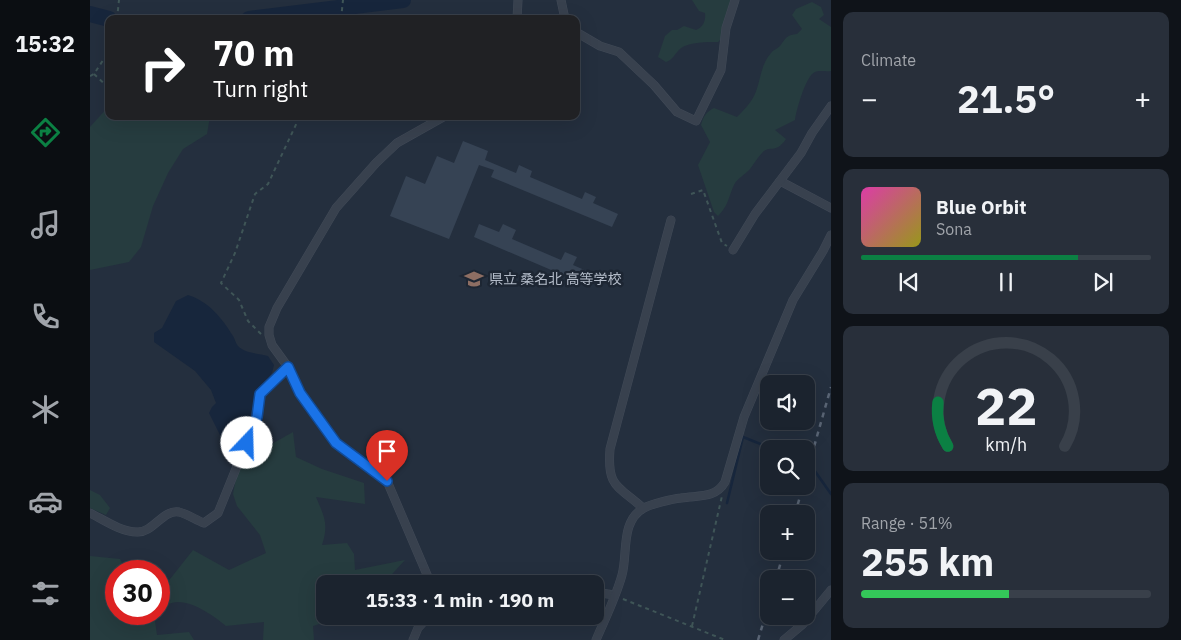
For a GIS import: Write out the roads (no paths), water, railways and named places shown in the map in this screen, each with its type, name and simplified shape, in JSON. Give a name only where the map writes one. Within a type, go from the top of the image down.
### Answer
[{"type":"street","points":[[517,15],[518,0]]},
{"type":"street","points":[[561,0],[564,15]]},
{"type":"street","points":[[580,34],[600,46],[619,52],[654,85],[677,112],[696,121],[721,70],[726,28],[735,0]]},
{"type":"street","points":[[734,250],[755,214],[802,153],[831,106]]},
{"type":"street","points":[[427,575],[387,481],[336,443],[300,393],[288,367],[272,345],[269,335],[272,319],[277,308],[336,208],[376,162],[397,143],[438,120]]},
{"type":"street","points":[[780,181],[831,208]]},
{"type":"street","points":[[643,508],[611,480],[609,467],[610,449],[671,220]]},
{"type":"street","points":[[596,640],[624,567],[626,535],[633,518],[643,508],[681,498],[707,496],[721,489],[726,482],[744,417],[793,300],[831,235]]},
{"type":"street","points":[[90,513],[124,530],[137,532],[143,532],[171,513],[178,512],[204,523],[209,520],[218,513],[242,456],[257,417],[260,394],[288,367]]},
{"type":"street","points":[[784,640],[803,624],[831,590]]},
{"type":"street","points":[[604,593],[614,595]]},
{"type":"street","points":[[413,640],[421,625]]},
{"type":"water","points":[[188,295],[202,301],[214,311],[229,329],[241,349],[268,356],[274,365],[272,373],[256,396],[245,433],[228,451],[209,413],[216,403],[211,390],[195,371],[154,342],[154,333],[162,328],[176,301]]},
{"type":"waterway","points":[[281,15],[403,0]]},
{"type":"waterway","points":[[90,14],[105,18]]},
{"type":"waterway","points":[[727,503],[743,437],[760,444]]},
{"type":"waterway","points":[[815,471],[831,494]]},
{"type":"railway","points":[[815,443],[831,387]]},
{"type":"railway","points":[[798,505],[800,495]]},
{"type":"railway","points":[[779,570],[781,560]]},
{"type":"railway","points":[[758,640],[763,625]]},
{"type":"place","name":"県立 桑名北 高等学校","points":[[474,279]]}]
